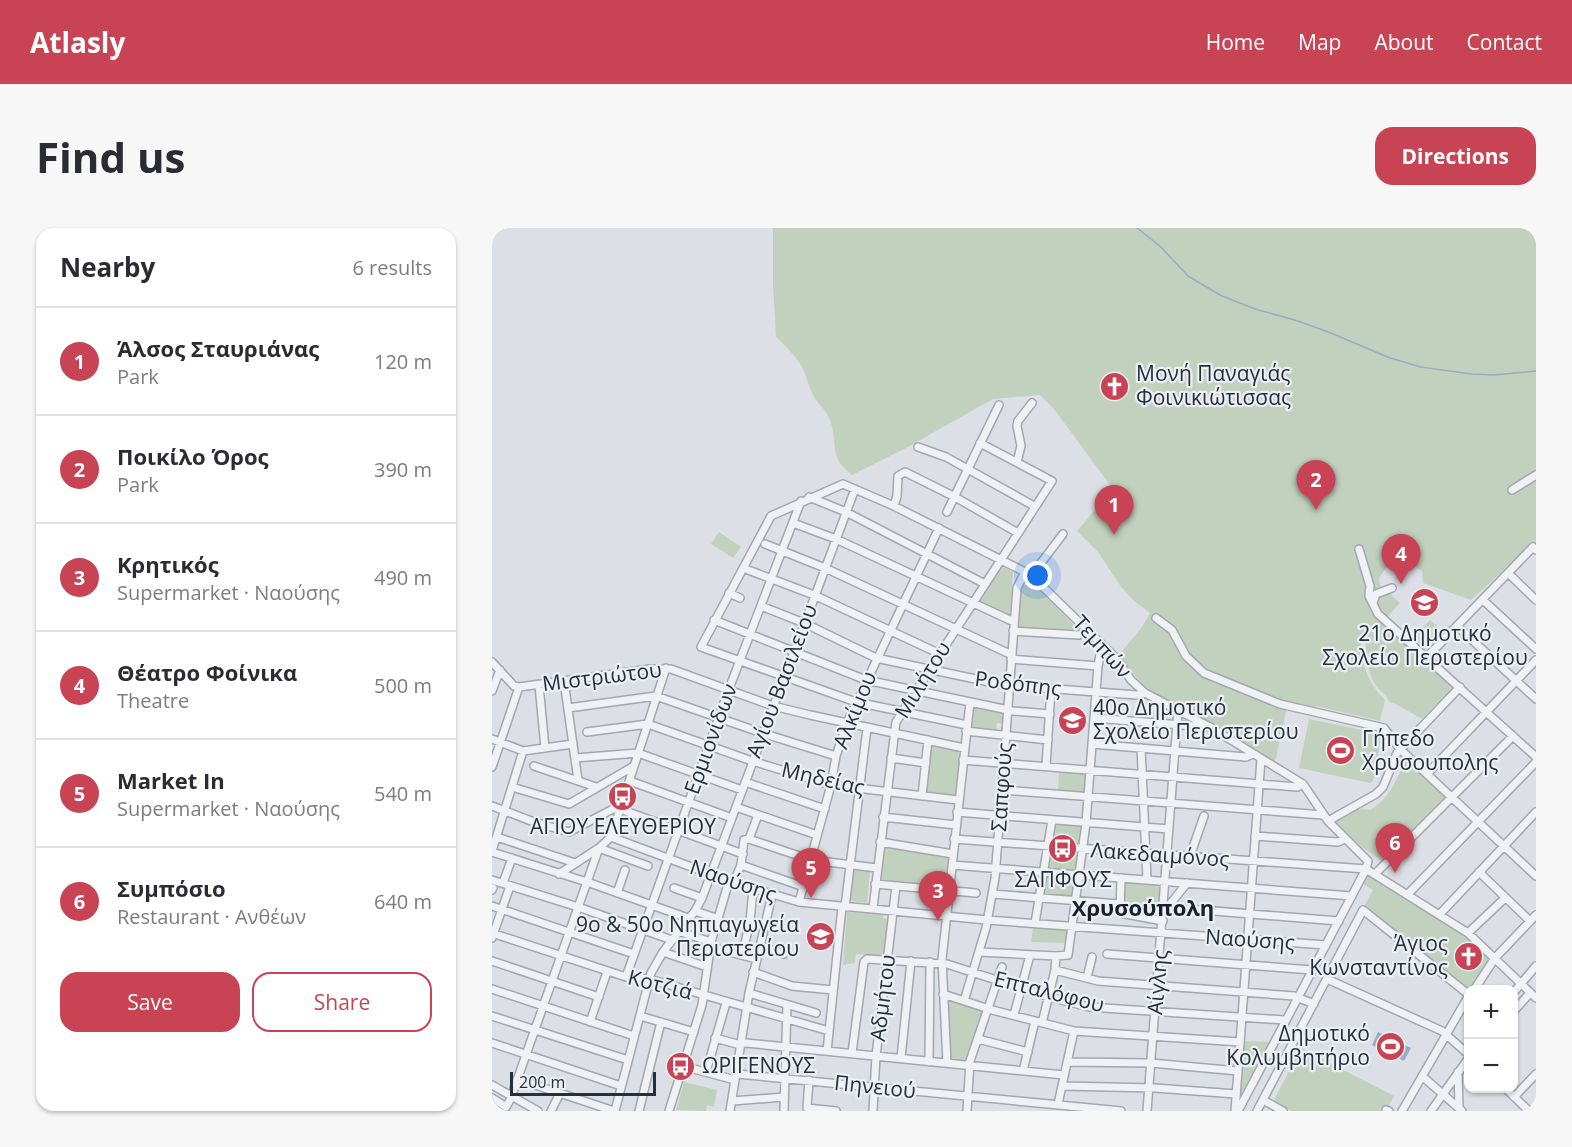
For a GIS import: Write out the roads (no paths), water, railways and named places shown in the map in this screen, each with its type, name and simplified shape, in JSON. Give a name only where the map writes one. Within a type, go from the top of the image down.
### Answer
[{"type":"street","points":[[980,443],[1017,462],[1021,446],[1018,421],[1032,403]]},
{"type":"street","points":[[947,512],[999,405]]},
{"type":"street","points":[[918,447],[946,457],[1034,506]]},
{"type":"street","name":"Μιλήτου","points":[[873,908],[896,722],[1052,481],[1017,462]]},
{"type":"street","points":[[894,506],[898,476],[905,472],[1018,533]]},
{"type":"street","points":[[1512,490],[1536,475]]},
{"type":"street","name":"Τεμπών","points":[[740,662],[700,647],[771,516],[839,484],[855,489],[939,528],[1028,574],[1102,644],[1145,693],[1210,727],[1303,784],[1326,818],[1369,862],[1366,869]]},
{"type":"street","name":"Αγίου Βασιλείου","points":[[615,1111],[649,979],[663,952],[695,911],[702,898],[855,489]]},
{"type":"street","points":[[809,497],[846,512],[985,584]]},
{"type":"street","name":"Ερμιονίδων","points":[[626,977],[729,689],[801,501]]},
{"type":"street","points":[[793,523],[836,539],[972,604],[1013,627],[1079,635],[1089,631]]},
{"type":"street","name":"Αλκίμου","points":[[799,902],[825,809],[836,756],[847,723],[939,528]]},
{"type":"street","points":[[1028,574],[1064,534]]},
{"type":"street","points":[[765,544],[825,568],[1011,657],[1098,666]]},
{"type":"street","points":[[1359,549],[1370,586],[1376,594]]},
{"type":"street","points":[[1427,657],[1534,549]]},
{"type":"street","points":[[742,568],[814,595],[940,654]]},
{"type":"street","points":[[1508,573],[1536,600]]},
{"type":"street","name":"Σαπφούς","points":[[964,1000],[987,920],[996,868],[1013,627],[1018,584],[1028,574]]},
{"type":"street","points":[[1370,586],[1369,596],[1378,614],[1460,687],[1536,760],[1408,894]]},
{"type":"street","points":[[1376,594],[1392,588]]},
{"type":"street","points":[[729,593],[740,598]]},
{"type":"street","points":[[1373,603],[1376,594]]},
{"type":"street","points":[[1483,600],[1536,649]]},
{"type":"street","name":"Ροδόπης","points":[[761,606],[804,623],[876,658],[1010,686],[1137,695],[1145,693]]},
{"type":"street","points":[[1156,618],[1172,630],[1185,656],[1204,673],[1280,704],[1384,728],[1400,749],[1533,873],[1536,864]]},
{"type":"street","points":[[714,620],[866,680],[1008,710],[1050,714]]},
{"type":"street","points":[[1457,626],[1536,699]]},
{"type":"street","points":[[979,952],[1066,957],[1068,955],[1086,823],[1098,666],[1102,644]]},
{"type":"street","points":[[1427,774],[1536,660]]},
{"type":"street","name":"Μιστριώτου","points":[[492,662],[514,686],[519,687],[666,668],[773,706],[964,748]]},
{"type":"street","points":[[740,662],[856,702],[1006,737],[1048,740]]},
{"type":"street","points":[[559,874],[599,848],[611,837],[666,668]]},
{"type":"street","points":[[492,692],[500,670]]},
{"type":"street","points":[[564,681],[578,780]]},
{"type":"street","points":[[539,685],[545,748]]},
{"type":"street","points":[[492,767],[519,687]]},
{"type":"street","points":[[1002,790],[1257,810],[1326,818],[1376,794],[1383,787],[1400,749],[1460,687]]},
{"type":"street","points":[[1046,766],[1051,689]]},
{"type":"street","points":[[568,708],[657,696],[836,756]]},
{"type":"street","points":[[947,1063],[942,963],[970,702]]},
{"type":"street","name":"Αίγλης","points":[[1147,1111],[1165,908],[1178,710]]},
{"type":"street","points":[[1094,718],[1210,727]]},
{"type":"street","name":"Μηδείας","points":[[587,732],[648,724],[752,761],[831,785],[958,800]]},
{"type":"street","points":[[827,1051],[843,907],[867,728]]},
{"type":"street","points":[[1376,874],[1513,736]]},
{"type":"street","points":[[492,739],[523,751],[573,744]]},
{"type":"street","points":[[922,796],[928,740]]},
{"type":"street","points":[[1092,744],[1246,757],[1253,754]]},
{"type":"street","points":[[1141,748],[1147,879]]},
{"type":"street","points":[[523,751],[492,852],[587,882],[688,918]]},
{"type":"street","points":[[575,758],[638,753],[742,790]]},
{"type":"street","points":[[891,758],[926,763]]},
{"type":"street","points":[[1236,1111],[1261,759]]},
{"type":"street","points":[[963,760],[1298,787],[1303,784]]},
{"type":"street","points":[[534,766],[596,787]]},
{"type":"street","points":[[512,787],[569,804],[634,766]]},
{"type":"street","points":[[630,781],[732,818]]},
{"type":"street","points":[[745,782],[825,809]]},
{"type":"street","points":[[492,806],[569,832],[613,809],[620,809],[743,854]]},
{"type":"street","points":[[736,807],[818,835]]},
{"type":"street","points":[[957,812],[1169,829]]},
{"type":"street","points":[[1440,914],[1536,812]]},
{"type":"street","points":[[749,839],[758,814]]},
{"type":"street","points":[[1190,856],[1204,816]]},
{"type":"street","points":[[884,817],[956,825]]},
{"type":"street","points":[[1035,923],[1052,820]]},
{"type":"street","points":[[1255,836],[1338,842],[1345,839]]},
{"type":"street","points":[[497,837],[575,862]]},
{"type":"street","name":"Ναούσης","points":[[611,837],[732,882],[799,902],[987,920],[1326,945]]},
{"type":"street","name":"Λακεδαιμόνος","points":[[954,838],[1366,869]]},
{"type":"street","points":[[670,1111],[704,996],[710,945],[732,882],[741,866],[744,840],[749,839],[811,860],[877,868]]},
{"type":"street","points":[[880,842],[953,854]]},
{"type":"street","points":[[599,848],[648,866]]},
{"type":"street","points":[[538,1111],[511,1096],[495,1087],[492,1096],[506,1107],[511,1096],[570,932],[599,848]]},
{"type":"street","points":[[503,883],[512,858]]},
{"type":"street","points":[[952,865],[1352,896]]},
{"type":"street","points":[[741,866],[804,887]]},
{"type":"street","points":[[1236,1111],[1366,869],[1468,933],[1533,996],[1518,1008]]},
{"type":"street","points":[[617,893],[625,870]]},
{"type":"street","points":[[1477,985],[1495,958],[1533,918],[1505,898],[1479,872]]},
{"type":"street","points":[[1121,878],[1120,913],[1163,921]]},
{"type":"street","points":[[492,886],[503,883],[672,940]]},
{"type":"street","points":[[1165,908],[1187,883]]},
{"type":"street","points":[[875,884],[976,893]]},
{"type":"street","name":"Αδμήτου","points":[[873,1111],[876,1056],[896,886]]},
{"type":"street","points":[[674,888],[702,898]]},
{"type":"street","points":[[492,935],[509,889]]},
{"type":"street","points":[[742,955],[750,922],[753,889]]},
{"type":"street","points":[[992,894],[1119,904]]},
{"type":"street","points":[[730,1111],[753,972],[772,895]]},
{"type":"street","points":[[1468,933],[1505,898]]},
{"type":"street","points":[[492,906],[634,954]]},
{"type":"street","points":[[1165,908],[1339,921]]},
{"type":"street","points":[[1257,1111],[1363,910],[1464,993]]},
{"type":"street","points":[[695,911],[718,919]]},
{"type":"street","points":[[766,921],[778,925]]},
{"type":"street","points":[[678,932],[710,945],[757,959]]},
{"type":"street","name":"Κοτζιά","points":[[492,935],[607,972],[626,977],[649,979],[829,1032]]},
{"type":"street","points":[[760,946],[784,954]]},
{"type":"street","points":[[663,952],[707,967]]},
{"type":"street","points":[[1107,954],[1312,970]]},
{"type":"street","points":[[1014,1015],[1030,955]]},
{"type":"street","points":[[1023,1071],[1049,997],[1056,956]]},
{"type":"street","points":[[1087,978],[1092,957]]},
{"type":"street","name":"Επταλόφου","points":[[852,1053],[864,962],[867,959],[942,963],[1049,997],[1089,1006],[1285,1020]]},
{"type":"street","points":[[492,961],[599,997]]},
{"type":"street","points":[[901,1059],[911,961]]},
{"type":"street","points":[[929,1062],[930,962]]},
{"type":"street","points":[[1518,986],[1536,966]]},
{"type":"street","points":[[967,1111],[969,1066],[1002,967]]},
{"type":"street","points":[[1055,970],[1098,981],[1244,991],[1298,997],[1314,1004]]},
{"type":"street","points":[[590,1022],[607,972]]},
{"type":"street","points":[[753,972],[792,986],[833,990]]},
{"type":"street","points":[[1327,979],[1447,1034],[1464,1053]]},
{"type":"street","points":[[492,990],[634,1036]]},
{"type":"street","points":[[749,993],[816,1013]]},
{"type":"street","points":[[943,994],[988,1009],[1074,1031],[1240,1042]]},
{"type":"street","points":[[706,1072],[726,1003]]},
{"type":"street","points":[[1402,1111],[1464,1003]]},
{"type":"street","points":[[784,1111],[787,1005]]},
{"type":"street","points":[[492,1016],[628,1060]]},
{"type":"street","points":[[640,1016],[694,1032]]},
{"type":"street","points":[[639,1111],[661,1022]]},
{"type":"street","points":[[1058,1104],[1074,1031]]},
{"type":"street","points":[[715,1038],[741,1044],[852,1053],[1064,1076]]},
{"type":"street","points":[[978,1039],[1028,1052]]},
{"type":"street","points":[[492,1043],[621,1086]]},
{"type":"street","points":[[1067,1062],[1151,1063],[1238,1071]]},
{"type":"street","points":[[1431,1111],[1464,1063]]},
{"type":"street","name":"Πηνειού","points":[[683,1066],[736,1077],[809,1080],[1058,1104],[1092,1110],[1121,1111]]},
{"type":"street","points":[[1458,1072],[1460,1110]]},
{"type":"street","points":[[1514,1097],[1536,1074]]},
{"type":"street","points":[[1422,1076],[1460,1110]]},
{"type":"street","points":[[517,1079],[615,1111]]},
{"type":"street","points":[[809,1080],[807,1108],[836,1111]]},
{"type":"street","points":[[1062,1086],[1149,1088],[1236,1094]]},
{"type":"street","points":[[551,1111],[560,1093]]},
{"type":"street","points":[[1510,1093],[1529,1111]]},
{"type":"street","points":[[732,1101],[784,1097]]},
{"type":"street","points":[[1263,1100],[1283,1111]]},
{"type":"street","points":[[586,1111],[590,1103]]},
{"type":"water","name":"Δημοτικό Κολυμβητήριο","points":[[1378,1032],[1411,1048],[1404,1061],[1372,1045]]},
{"type":"waterway","points":[[1137,228],[1161,247],[1188,276],[1220,295],[1255,309],[1331,333],[1390,358],[1421,367],[1471,374],[1494,375],[1536,371]]},
{"type":"place","name":"Μονή Παναγιάς Φοινικιώτισσας","points":[[1115,386]]},
{"type":"place","name":"Ποικίλο Όρος","points":[[1316,510]]},
{"type":"place","name":"Άλσος Σταυριάνας","points":[[1114,535]]},
{"type":"place","name":"Θέατρο Φοίνικα","points":[[1401,584]]},
{"type":"place","name":"21ο Δημοτικό Σχολείο Περιστερίου","points":[[1425,603]]},
{"type":"place","name":"40ο Δημοτικό Σχολείο Περιστερίου","points":[[1072,720]]},
{"type":"place","name":"Γήπεδο Χρυσουπολης","points":[[1341,751]]},
{"type":"place","name":"ΑΓΙΟΥ ΕΛΕΥΘΕΡΙΟΥ","points":[[623,796]]},
{"type":"place","name":"ΣΑΠΦΟΥΣ","points":[[1063,849]]},
{"type":"place","name":"Συμπόσιο","points":[[1395,873]]},
{"type":"place","name":"Market In","points":[[811,898]]},
{"type":"place","name":"Κρητικός","points":[[938,921]]},
{"type":"place","name":"9ο & 50ο Νηπιαγωγεία Περιστερίου","points":[[820,937]]},
{"type":"place","name":"Άγιος Κωνσταντίνος","points":[[1469,956]]},
{"type":"place","name":"Δημοτικό Κολυμβητήριο","points":[[1391,1046]]},
{"type":"place","name":"ΩΡΙΓΕΝΟΥΣ","points":[[681,1066]]},
{"type":"district","name":"Χρυσούπολη","points":[[1143,908]]}]
